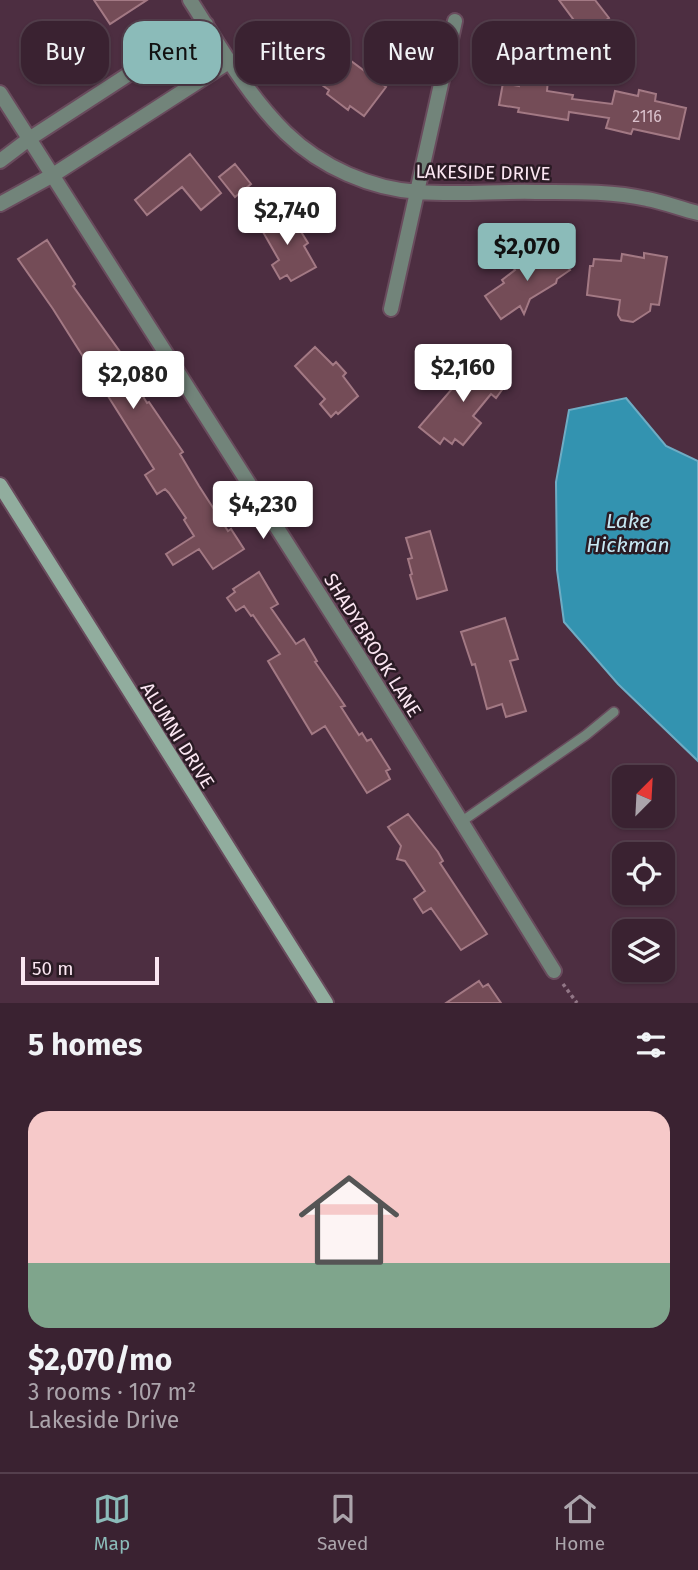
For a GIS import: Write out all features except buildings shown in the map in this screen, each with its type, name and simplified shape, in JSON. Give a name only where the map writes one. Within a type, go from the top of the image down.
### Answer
[{"type":"main road","name":"ALUMNI DRIVE","points":[[0,485],[326,1003]]},
{"type":"street","name":"LAKESIDE DRIVE","points":[[190,0],[204,21]]},
{"type":"street","name":"LAKESIDE DRIVE","points":[[221,47],[268,114],[288,134],[313,155],[342,172],[373,183],[419,192],[536,192],[628,196],[698,214]]},
{"type":"street","points":[[0,204],[53,175],[230,61]]},
{"type":"street","points":[[0,161],[123,78]]},
{"type":"street","points":[[391,309],[442,84]]},
{"type":"street","name":"SHADYBROOK LANE","points":[[0,93],[554,971]]},
{"type":"lane","points":[[461,822],[586,735],[614,712]]},
{"type":"path","points":[[554,971],[577,1003]]},
{"type":"water","name":"Lake Hickman","points":[[626,398],[666,446],[698,461],[698,761],[618,684],[564,622],[557,570],[556,482],[569,410]]}]
